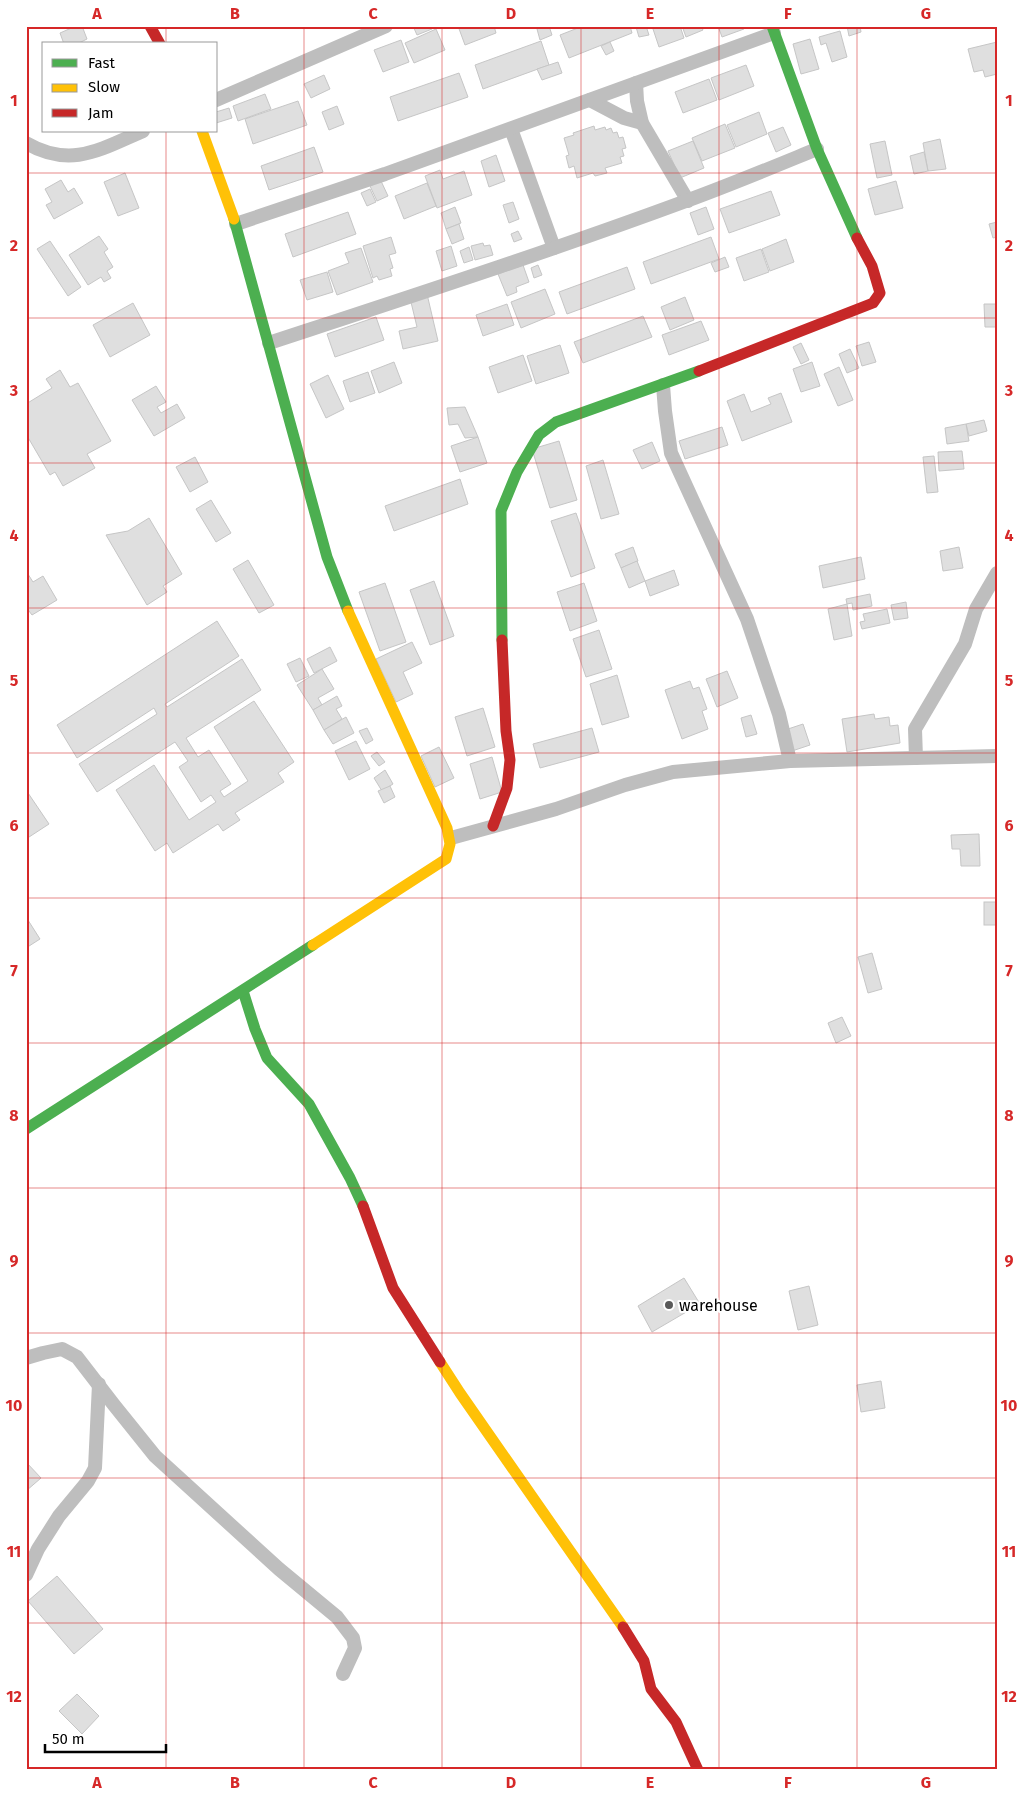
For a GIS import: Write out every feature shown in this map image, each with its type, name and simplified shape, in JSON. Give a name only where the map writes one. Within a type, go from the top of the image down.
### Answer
[{"type":"street","points":[[150,26],[159,42]]},
{"type":"street","points":[[218,99],[386,26]]},
{"type":"street","points":[[236,224],[511,129],[636,83],[773,29],[817,149],[852,230],[872,266],[880,293],[873,303],[663,385],[556,422],[539,435],[517,472],[501,511],[502,632],[506,731],[510,760],[507,788],[494,826]]},
{"type":"street","points":[[636,83],[637,101],[642,123],[688,201]]},
{"type":"street","points":[[590,100],[624,118],[642,123]]},
{"type":"street","points":[[511,129],[554,248]]},
{"type":"street","points":[[26,143],[36,149],[68,156],[86,155],[141,132]]},
{"type":"street","points":[[26,1129],[446,859],[450,849],[451,838],[352,620],[327,557],[236,224],[202,132]]},
{"type":"street","points":[[269,343],[455,282],[688,201],[817,149]]},
{"type":"street","points":[[663,385],[671,453],[747,619],[779,714],[790,761]]},
{"type":"street","points":[[916,758],[915,729],[965,644],[976,609],[997,573]]},
{"type":"street","points":[[451,838],[556,809],[625,785],[673,772],[790,761],[997,756]]},
{"type":"street","points":[[243,991],[255,1029],[267,1058],[310,1104],[350,1178],[393,1288],[460,1393],[630,1637],[644,1661],[651,1688],[676,1722],[698,1770]]},
{"type":"street","points":[[26,1358],[62,1349],[77,1357],[155,1456],[279,1569],[337,1617],[353,1638],[355,1648],[343,1674]]},
{"type":"street","points":[[26,1575],[38,1549],[59,1516],[88,1481],[95,1468],[99,1384]]},
{"type":"building","points":[[76,26],[82,26],[87,39],[81,42],[63,42],[60,33]]},
{"type":"building","points":[[413,26],[431,26],[432,29],[417,35]]},
{"type":"building","points":[[458,26],[494,26],[496,33],[465,45]]},
{"type":"building","points":[[549,26],[552,35],[540,40],[537,29]]},
{"type":"building","points":[[583,26],[630,26],[632,33],[569,58],[560,35]]},
{"type":"building","points":[[646,26],[649,35],[639,37],[636,27]]},
{"type":"building","points":[[652,26],[680,26],[684,38],[659,47]]},
{"type":"building","points":[[682,26],[701,26],[703,30],[686,37]]},
{"type":"building","points":[[718,26],[743,26],[744,29],[722,37]]},
{"type":"building","points":[[847,26],[860,26],[861,32],[849,36]]},
{"type":"building","points":[[436,29],[445,50],[414,63],[405,43]]},
{"type":"building","points":[[840,31],[847,57],[832,62],[826,43],[821,45],[819,37]]},
{"type":"building","points":[[810,39],[819,69],[801,74],[793,44]]},
{"type":"building","points":[[401,40],[409,62],[383,72],[374,50]]},
{"type":"building","points":[[541,41],[549,65],[483,89],[475,65]]},
{"type":"building","points":[[610,42],[614,51],[606,55],[601,46]]},
{"type":"building","points":[[997,42],[997,74],[985,77],[983,70],[974,72],[968,49]]},
{"type":"building","points":[[558,62],[562,73],[542,80],[537,69]]},
{"type":"building","points":[[746,65],[754,86],[719,100],[711,78]]},
{"type":"building","points":[[459,73],[468,97],[398,121],[390,97]]},
{"type":"building","points":[[324,75],[330,89],[311,98],[304,84]]},
{"type":"building","points":[[709,79],[717,100],[683,113],[675,92]]},
{"type":"building","points":[[265,94],[271,109],[238,121],[233,106]]},
{"type":"building","points":[[298,101],[307,125],[253,144],[245,119]]},
{"type":"building","points":[[337,106],[344,124],[329,130],[322,112]]},
{"type":"building","points":[[229,108],[232,118],[218,122],[218,111]]},
{"type":"building","points":[[759,112],[767,134],[736,147],[727,125]]},
{"type":"building","points":[[725,124],[735,148],[702,161],[692,138]]},
{"type":"building","points":[[594,126],[595,130],[605,127],[606,130],[611,128],[613,133],[617,132],[619,138],[623,137],[626,148],[622,149],[624,156],[620,157],[622,163],[605,168],[607,173],[595,176],[593,173],[577,178],[574,166],[569,168],[566,156],[569,155],[564,138]]},
{"type":"building","points":[[783,127],[791,145],[776,152],[768,133]]},
{"type":"building","points":[[940,139],[946,169],[928,171],[923,143]]},
{"type":"building","points":[[693,141],[704,168],[680,178],[668,151]]},
{"type":"building","points":[[885,141],[892,175],[877,178],[870,144]]},
{"type":"building","points":[[314,147],[323,172],[269,190],[261,166]]},
{"type":"building","points":[[924,152],[928,171],[914,174],[910,156]]},
{"type":"building","points":[[496,155],[505,181],[489,187],[481,161]]},
{"type":"building","points":[[440,170],[443,179],[464,171],[472,195],[437,208],[425,176]]},
{"type":"building","points":[[125,173],[139,208],[118,216],[104,182]]},
{"type":"building","points":[[61,180],[68,192],[74,188],[83,203],[54,219],[46,205],[52,202],[45,189]]},
{"type":"building","points":[[381,181],[388,196],[377,201],[370,186]]},
{"type":"building","points":[[896,181],[903,208],[875,215],[868,189]]},
{"type":"building","points":[[427,183],[436,206],[404,219],[395,196]]},
{"type":"building","points":[[370,189],[376,202],[367,206],[361,193]]},
{"type":"building","points":[[771,191],[780,215],[729,233],[720,209]]},
{"type":"building","points":[[513,202],[519,219],[509,223],[503,205]]},
{"type":"building","points":[[455,207],[461,223],[446,229],[441,213]]},
{"type":"building","points":[[706,207],[714,229],[698,235],[690,213]]},
{"type":"building","points":[[348,212],[356,234],[293,257],[285,234]]},
{"type":"building","points":[[997,222],[997,237],[993,238],[989,224]]},
{"type":"building","points":[[459,224],[464,239],[452,244],[446,229]]},
{"type":"building","points":[[518,231],[522,239],[514,242],[511,234]]},
{"type":"building","points":[[99,236],[108,249],[104,252],[113,267],[107,271],[111,278],[104,282],[101,277],[88,285],[69,255]]},
{"type":"building","points":[[391,237],[396,253],[389,255],[393,268],[390,269],[392,276],[379,280],[377,276],[373,278],[363,246]]},
{"type":"building","points":[[711,237],[719,259],[651,284],[643,262]]},
{"type":"building","points":[[786,239],[794,262],[770,271],[762,249]]},
{"type":"building","points":[[50,241],[81,287],[68,296],[37,249]]},
{"type":"building","points":[[483,243],[484,246],[490,245],[493,255],[475,260],[471,246]]},
{"type":"building","points":[[451,246],[457,266],[442,271],[436,251]]},
{"type":"building","points":[[469,247],[473,260],[464,263],[460,251]]},
{"type":"building","points":[[361,248],[373,282],[337,295],[328,271],[349,263],[345,253]]},
{"type":"building","points":[[761,249],[769,272],[744,281],[736,258]]},
{"type":"building","points":[[725,257],[729,267],[715,272],[711,263]]},
{"type":"building","points":[[523,265],[529,282],[516,287],[517,292],[507,296],[498,274]]},
{"type":"building","points":[[538,265],[542,275],[534,278],[531,268]]},
{"type":"building","points":[[627,267],[635,289],[567,314],[559,292]]},
{"type":"building","points":[[327,272],[333,292],[307,300],[300,280]]},
{"type":"building","points":[[545,289],[555,314],[521,328],[511,302]]},
{"type":"building","points":[[427,294],[438,341],[403,349],[399,331],[417,327],[410,298]]},
{"type":"building","points":[[685,297],[694,320],[670,330],[661,307]]},
{"type":"building","points":[[133,303],[150,335],[110,357],[93,325]]},
{"type":"building","points":[[507,304],[514,325],[483,336],[476,315]]},
{"type":"building","points":[[984,304],[997,304],[997,327],[985,327]]},
{"type":"building","points":[[643,316],[652,337],[583,363],[574,342]]},
{"type":"building","points":[[376,317],[384,340],[335,357],[327,334]]},
{"type":"building","points":[[701,321],[709,340],[669,355],[662,335]]},
{"type":"building","points":[[869,342],[876,362],[862,366],[856,346]]},
{"type":"building","points":[[801,343],[809,360],[801,364],[793,347]]},
{"type":"building","points":[[560,345],[569,373],[536,384],[527,356]]},
{"type":"building","points":[[850,349],[859,368],[847,373],[839,354]]},
{"type":"building","points":[[523,355],[532,381],[498,393],[489,367]]},
{"type":"building","points":[[394,362],[402,383],[379,393],[371,371]]},
{"type":"building","points":[[812,362],[820,386],[801,392],[793,369]]},
{"type":"building","points":[[839,367],[853,400],[838,406],[824,374]]},
{"type":"building","points":[[60,370],[70,387],[78,383],[111,441],[87,454],[95,468],[63,486],[55,472],[50,475],[26,434],[26,404],[52,388],[46,379]]},
{"type":"building","points":[[368,372],[375,393],[350,402],[343,381]]},
{"type":"building","points":[[328,375],[344,409],[326,418],[310,384]]},
{"type":"building","points":[[156,386],[166,402],[157,407],[161,413],[177,404],[185,418],[154,436],[132,400]]},
{"type":"building","points":[[781,393],[792,422],[742,441],[727,401],[744,394],[751,412],[771,404],[768,398]]},
{"type":"building","points":[[465,407],[478,437],[465,438],[458,424],[449,425],[447,408]]},
{"type":"building","points":[[984,420],[987,431],[969,436],[966,424]]},
{"type":"building","points":[[966,424],[969,441],[947,444],[945,428]]},
{"type":"building","points":[[722,427],[728,445],[685,459],[679,441]]},
{"type":"building","points":[[478,437],[487,463],[460,472],[451,446]]},
{"type":"building","points":[[559,441],[577,500],[550,508],[532,449]]},
{"type":"building","points":[[652,442],[660,461],[642,469],[633,450]]},
{"type":"building","points":[[962,451],[964,469],[939,471],[938,452]]},
{"type":"building","points":[[934,456],[938,492],[927,493],[923,457]]},
{"type":"building","points":[[195,457],[208,482],[190,492],[176,467]]},
{"type":"building","points":[[603,460],[619,514],[601,519],[586,466]]},
{"type":"building","points":[[460,479],[468,504],[394,531],[385,506]]},
{"type":"building","points":[[211,500],[231,533],[216,542],[196,509]]},
{"type":"building","points":[[576,513],[595,568],[571,577],[551,521]]},
{"type":"building","points":[[149,518],[182,574],[163,586],[167,592],[147,605],[106,535],[128,531]]},
{"type":"building","points":[[633,547],[638,561],[621,568],[615,554]]},
{"type":"building","points":[[959,547],[963,568],[943,571],[940,551]]},
{"type":"building","points":[[861,557],[865,579],[823,588],[819,566]]},
{"type":"building","points":[[248,560],[274,605],[259,613],[233,569]]},
{"type":"building","points":[[637,561],[645,581],[629,588],[621,568]]},
{"type":"building","points":[[674,570],[679,585],[650,596],[645,581]]},
{"type":"building","points":[[26,571],[33,582],[43,576],[57,600],[32,615],[26,607]]},
{"type":"building","points":[[434,581],[454,636],[430,645],[410,590]]},
{"type":"building","points":[[385,583],[406,642],[380,651],[359,592]]},
{"type":"building","points":[[584,583],[597,621],[570,631],[557,592]]},
{"type":"building","points":[[870,594],[872,606],[853,610],[852,603],[847,604],[846,599]]},
{"type":"building","points":[[906,602],[908,618],[894,620],[891,605]]},
{"type":"building","points":[[847,604],[852,636],[834,640],[828,609]]},
{"type":"building","points":[[887,609],[890,623],[862,629],[860,622],[865,621],[863,614]]},
{"type":"building","points":[[217,621],[239,656],[165,704],[167,707],[242,659],[261,690],[186,738],[198,757],[209,750],[231,784],[220,791],[224,797],[248,781],[214,727],[254,701],[294,762],[278,773],[284,782],[235,813],[240,820],[223,831],[218,824],[173,853],[167,843],[155,851],[116,790],[154,765],[189,820],[216,802],[211,795],[201,802],[179,767],[188,761],[175,742],[97,792],[79,764],[157,714],[154,708],[77,758],[57,725]]},
{"type":"building","points":[[599,630],[612,669],[586,677],[573,639]]},
{"type":"building","points":[[412,642],[422,663],[403,672],[413,694],[396,702],[376,659]]},
{"type":"building","points":[[330,647],[337,661],[314,673],[307,659]]},
{"type":"building","points":[[300,658],[309,676],[296,682],[287,664]]},
{"type":"building","points":[[322,669],[334,689],[318,698],[322,705],[313,710],[297,685]]},
{"type":"building","points":[[727,671],[738,698],[717,707],[706,679]]},
{"type":"building","points":[[617,675],[629,717],[602,725],[590,684]]},
{"type":"building","points":[[690,681],[693,689],[699,687],[707,709],[702,711],[708,729],[682,739],[665,690]]},
{"type":"building","points":[[337,696],[342,706],[336,709],[342,719],[324,730],[313,710]]},
{"type":"building","points":[[483,708],[495,747],[467,756],[455,717]]},
{"type":"building","points":[[874,714],[875,719],[889,717],[890,726],[898,725],[900,743],[847,752],[842,719]]},
{"type":"building","points":[[751,715],[757,734],[746,737],[741,718]]},
{"type":"building","points":[[346,717],[354,733],[333,744],[324,730]]},
{"type":"building","points":[[803,724],[810,745],[792,751],[785,730]]},
{"type":"building","points":[[367,728],[373,740],[366,744],[359,731]]},
{"type":"building","points":[[592,728],[599,752],[540,768],[533,744]]},
{"type":"building","points":[[356,741],[370,769],[349,780],[335,751]]},
{"type":"building","points":[[439,747],[454,778],[435,787],[421,756]]},
{"type":"building","points":[[377,752],[385,762],[379,766],[371,756]]},
{"type":"building","points":[[492,757],[502,792],[480,799],[470,764]]},
{"type":"building","points":[[385,770],[393,784],[382,791],[374,778]]},
{"type":"building","points":[[390,786],[395,797],[384,803],[378,791]]},
{"type":"building","points":[[26,790],[49,824],[26,839]]},
{"type":"building","points":[[979,834],[980,866],[961,866],[960,849],[952,849],[951,835]]},
{"type":"building","points":[[984,902],[997,902],[997,925],[984,925]]},
{"type":"building","points":[[26,917],[40,939],[26,948]]},
{"type":"building","points":[[872,953],[882,989],[868,993],[858,957]]},
{"type":"building","points":[[842,1017],[851,1036],[836,1043],[828,1023]]},
{"type":"building","name":"warehouse","points":[[684,1278],[700,1304],[652,1332],[638,1306]]},
{"type":"building","points":[[809,1286],[818,1325],[798,1330],[789,1291]]},
{"type":"building","points":[[881,1381],[885,1408],[861,1412],[857,1385]]},
{"type":"building","points":[[26,1462],[41,1478],[26,1491]]},
{"type":"building","points":[[57,1576],[103,1629],[74,1654],[28,1601]]},
{"type":"building","points":[[77,1694],[99,1716],[82,1734],[59,1711]]},
{"type":"traffic: fast","points":[[772,26],[817,149],[857,238]]},
{"type":"traffic: fast","points":[[234,219],[327,557],[348,611]]},
{"type":"traffic: fast","points":[[502,640],[501,511],[517,472],[539,435],[556,422],[699,371]]},
{"type":"traffic: fast","points":[[26,1129],[313,945]]},
{"type":"traffic: fast","points":[[243,991],[255,1029],[267,1058],[309,1104],[350,1178],[363,1206]]},
{"type":"traffic: slow","points":[[202,132],[234,219]]},
{"type":"traffic: slow","points":[[313,945],[446,859],[450,844],[447,828],[348,611]]},
{"type":"traffic: slow","points":[[440,1362],[623,1627]]},
{"type":"traffic: jam","points":[[150,26],[159,42]]},
{"type":"traffic: jam","points":[[699,371],[873,303],[880,293],[872,266],[857,238]]},
{"type":"traffic: jam","points":[[493,826],[507,788],[510,760],[506,731],[502,640]]},
{"type":"traffic: jam","points":[[363,1206],[393,1288],[440,1362]]},
{"type":"traffic: jam","points":[[623,1627],[644,1661],[651,1689],[676,1722],[698,1770]]},
{"type":"place","name":"warehouse","points":[[669,1305]]}]
